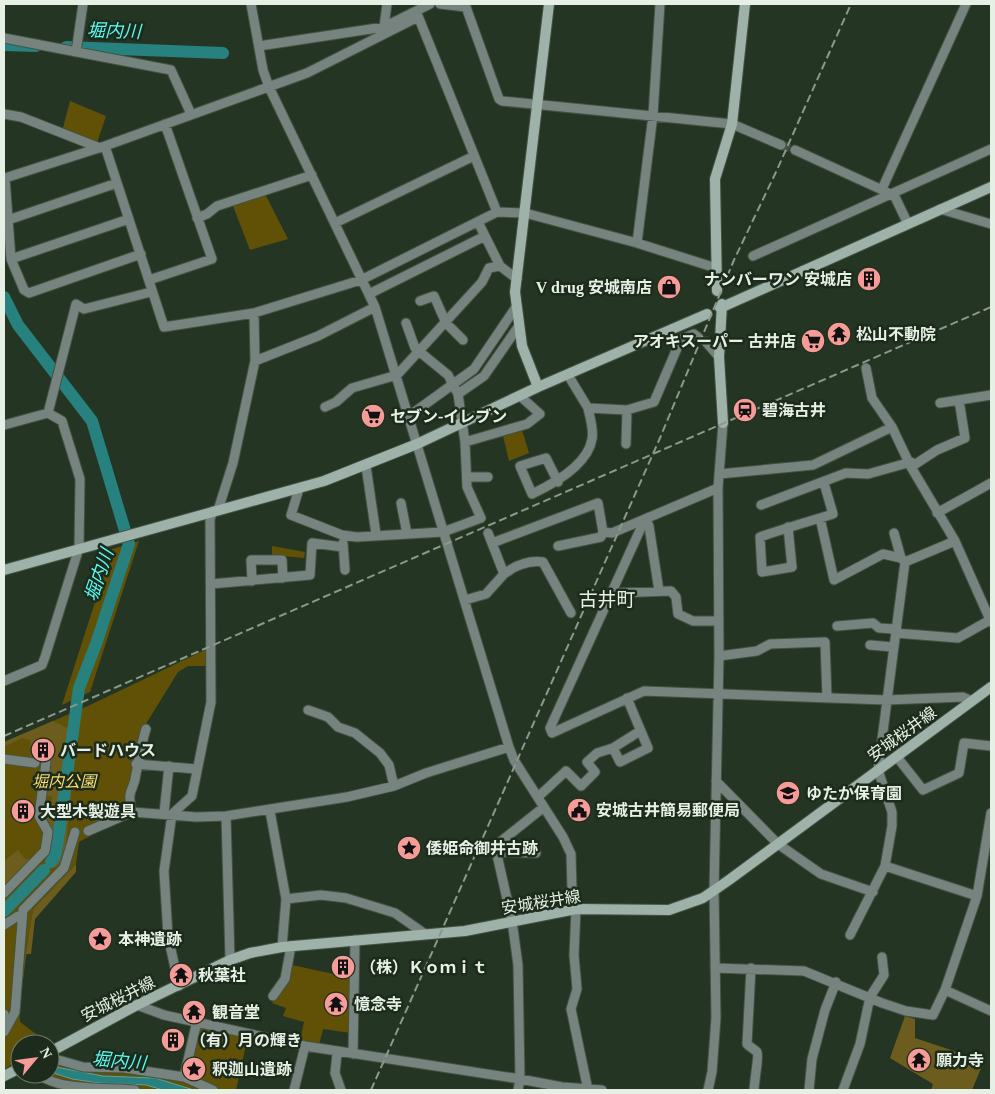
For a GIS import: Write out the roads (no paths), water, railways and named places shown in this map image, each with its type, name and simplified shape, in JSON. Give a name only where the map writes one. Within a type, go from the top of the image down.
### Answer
[{"type":"street","points":[[76,52],[83,4]]},
{"type":"street","points":[[251,4],[258,46],[269,87],[375,307],[410,416],[443,532],[509,747],[514,760],[538,796],[571,854],[574,877],[572,890],[576,909],[574,954],[577,989],[571,1010],[588,1090]]},
{"type":"street","points":[[384,27],[387,4]]},
{"type":"street","points":[[141,254],[29,293],[24,290],[11,259],[5,178],[103,147],[190,114],[307,74],[417,14],[430,4]]},
{"type":"street","points":[[440,4],[466,7],[499,99],[537,105],[732,124],[781,145]]},
{"type":"street","points":[[538,387],[522,346],[516,307],[517,279],[549,4]]},
{"type":"street","points":[[637,243],[653,115],[660,4]]},
{"type":"street","points":[[717,291],[715,179],[732,124],[744,4]]},
{"type":"street","points":[[887,192],[966,4]]},
{"type":"street","points":[[258,46],[384,27],[417,14]]},
{"type":"street","points":[[417,14],[497,212]]},
{"type":"street","points":[[4,38],[171,70],[190,114]]},
{"type":"street","points":[[4,114],[21,117],[103,147],[117,183],[164,327],[254,313],[361,280],[497,212],[525,213],[637,243],[716,268]]},
{"type":"street","points":[[149,280],[212,259],[165,124]]},
{"type":"street","points":[[754,256],[887,192],[991,149]]},
{"type":"street","points":[[794,150],[895,197],[908,224]]},
{"type":"street","points":[[335,223],[474,156]]},
{"type":"street","points":[[197,218],[207,214],[217,206],[312,175]]},
{"type":"street","points":[[8,220],[117,183]]},
{"type":"street","points":[[708,1090],[712,1072],[716,1018],[714,890],[719,656],[718,488],[723,423],[719,357],[722,307],[991,187]]},
{"type":"street","points":[[940,209],[991,224]]},
{"type":"street","points":[[11,259],[129,219]]},
{"type":"street","points":[[478,222],[500,266],[517,279]]},
{"type":"street","points":[[369,294],[485,236]]},
{"type":"street","points":[[325,407],[336,402],[352,388],[397,375],[482,282],[489,268],[500,266]]},
{"type":"street","points":[[48,413],[76,304],[84,309],[151,292]]},
{"type":"street","points":[[420,300],[434,296],[446,323],[463,340]]},
{"type":"street","points":[[254,361],[318,336],[375,307]]},
{"type":"street","points":[[410,416],[474,368],[516,307]]},
{"type":"street","points":[[192,816],[192,796],[196,769],[211,702],[210,519],[216,510],[233,463],[254,361],[254,313]]},
{"type":"street","points":[[4,570],[216,510],[299,489],[366,466],[538,387],[707,314]]},
{"type":"street","points":[[299,489],[291,516],[342,535],[357,537],[376,534],[443,532],[482,518],[467,487],[465,442],[458,394],[448,376],[415,348],[406,323]]},
{"type":"street","points":[[458,394],[484,376],[518,327]]},
{"type":"street","points":[[588,408],[627,410],[654,402],[681,339],[694,334],[698,337]]},
{"type":"street","points":[[706,342],[719,357]]},
{"type":"street","points":[[837,626],[873,623],[879,628],[895,631],[958,638],[991,621],[955,541],[937,513],[892,427],[872,398],[866,368]]},
{"type":"street","points":[[558,482],[546,458],[520,466],[532,494],[558,482],[589,452],[593,437],[588,408],[568,375]]},
{"type":"street","points":[[940,403],[991,395]]},
{"type":"street","points":[[465,442],[527,424],[540,414],[520,396]]},
{"type":"street","points":[[761,505],[824,483],[846,473],[868,474],[911,465],[937,450],[965,438],[958,400]]},
{"type":"street","points":[[626,444],[627,410]]},
{"type":"street","points":[[4,426],[48,413],[62,422],[80,479],[79,548],[42,664],[4,681]]},
{"type":"street","points":[[719,474],[813,465],[892,427]]},
{"type":"street","points":[[366,466],[376,534]]},
{"type":"street","points":[[467,477],[488,477]]},
{"type":"street","points":[[788,527],[792,567],[762,572],[760,537],[788,527],[833,514],[824,483]]},
{"type":"street","points":[[937,513],[991,483]]},
{"type":"street","points":[[603,532],[612,533],[718,488]]},
{"type":"street","points":[[401,503],[407,534]]},
{"type":"street","points":[[492,543],[598,503],[603,532],[601,537],[558,546]]},
{"type":"street","points":[[820,518],[834,580],[883,554],[903,560],[955,541]]},
{"type":"street","points":[[644,519],[649,526],[659,591]]},
{"type":"street","points":[[644,519],[550,731],[554,733],[644,691],[886,700],[963,697],[972,701]]},
{"type":"street","points":[[488,533],[504,574]]},
{"type":"street","points":[[850,935],[885,866],[892,826],[892,812],[878,770],[903,560],[894,533]]},
{"type":"street","points":[[342,535],[345,570]]},
{"type":"street","points":[[211,584],[310,576],[312,543],[343,547]]},
{"type":"street","points":[[252,581],[251,560],[282,560],[283,578]]},
{"type":"street","points":[[465,600],[486,594],[512,568],[532,561],[543,562],[571,613]]},
{"type":"street","points":[[612,593],[671,591],[676,597],[678,614],[693,621],[719,621]]},
{"type":"street","points":[[719,656],[757,651],[770,644],[825,642],[827,698]]},
{"type":"street","points":[[870,645],[893,647]]},
{"type":"street","name":"安城桜井線","points":[[60,1047],[137,1005],[230,960],[287,947],[465,931],[576,909],[669,910],[695,902],[778,844],[991,687]]},
{"type":"street","points":[[613,748],[620,762],[648,748],[627,698]]},
{"type":"street","points":[[308,710],[328,717],[338,727],[354,733],[380,753],[388,765],[394,786]]},
{"type":"street","points":[[132,812],[128,797],[136,776],[136,764],[146,729]]},
{"type":"street","points":[[538,796],[566,771],[581,786],[596,772],[586,762],[597,753],[613,748],[640,731]]},
{"type":"street","points":[[897,757],[923,790],[959,773],[964,743],[991,746]]},
{"type":"street","points":[[88,832],[132,812],[226,816],[270,811],[394,786],[426,773],[509,747]]},
{"type":"street","points":[[4,759],[36,763],[44,778]]},
{"type":"street","points":[[4,893],[45,851],[48,832],[39,816],[46,762]]},
{"type":"street","points":[[136,764],[196,769]]},
{"type":"street","points":[[169,766],[164,871],[168,936],[179,986]]},
{"type":"street","points":[[716,781],[778,844],[821,874],[873,892]]},
{"type":"street","points":[[168,814],[192,796]]},
{"type":"street","points":[[518,1090],[520,1079],[518,965],[512,921],[495,846],[544,807]]},
{"type":"street","points":[[270,811],[286,899],[287,947],[285,979],[274,996]]},
{"type":"street","points":[[715,968],[804,971],[906,1011],[932,1015],[945,990],[977,896],[991,813]]},
{"type":"street","points":[[226,816],[230,960]]},
{"type":"street","points":[[4,1032],[15,1012],[23,910],[64,868],[75,832]]},
{"type":"street","points":[[496,852],[536,853]]},
{"type":"street","points":[[885,866],[977,896]]},
{"type":"street","points":[[286,899],[322,895],[346,898],[395,912],[425,934]]},
{"type":"street","points":[[4,926],[18,916]]},
{"type":"street","points":[[353,1054],[355,940]]},
{"type":"street","points":[[843,1090],[860,1044],[870,997],[884,975],[882,957]]},
{"type":"street","points":[[751,968],[747,1044],[757,1052],[758,1056],[754,1076],[754,1090]]},
{"type":"street","points":[[808,1090],[812,1059],[825,1010],[836,982]]},
{"type":"street","points":[[945,990],[991,1011]]},
{"type":"street","points":[[137,1005],[164,1015],[305,1046],[588,1090],[602,1090]]},
{"type":"street","points":[[184,1077],[197,1021]]},
{"type":"street","points":[[294,1090],[305,1046]]},
{"type":"street","points":[[338,1054],[335,1073],[341,1090]]},
{"type":"street","points":[[60,1061],[83,1066],[124,1068],[184,1077],[213,1090]]},
{"type":"street","points":[[60,1083],[85,1088],[135,1090]]},
{"type":"water","points":[[60,1068],[103,1076],[155,1078],[194,1090],[163,1090],[146,1085],[99,1083],[60,1075]]},
{"type":"waterway","name":"堀内川","points":[[4,45],[36,46]]},
{"type":"waterway","name":"堀内川","points":[[66,47],[223,53]]},
{"type":"waterway","name":"堀内川","points":[[4,297],[18,325],[92,421],[129,544],[96,644],[79,688],[58,840],[55,856],[51,862]]},
{"type":"waterway","name":"堀内川","points":[[4,911],[44,870]]},
{"type":"tunnel","points":[[781,145],[795,150]]},
{"type":"railway","points":[[371,1090],[660,438],[734,260],[776,172],[851,4]]},
{"type":"railway","points":[[4,736],[991,307]]},
{"type":"place","name":"ナンバーワン 安城店","points":[[869,279]]},
{"type":"place","name":"V drug 安城南店","points":[[669,287]]},
{"type":"place","name":"松山不動院","points":[[839,334]]},
{"type":"place","name":"アオキスーパー 古井店","points":[[813,341]]},
{"type":"place","name":"碧海古井","points":[[745,410]]},
{"type":"place","name":"セブン-イレブン","points":[[373,416]]},
{"type":"place","name":"バードハウス","points":[[43,750]]},
{"type":"place","name":"ゆたか保育園","points":[[788,793]]},
{"type":"place","name":"安城古井簡易郵便局","points":[[579,810]]},
{"type":"place","name":"大型木製遊具","points":[[23,811]]},
{"type":"place","name":"倭姫命御井古跡","points":[[409,848]]},
{"type":"place","name":"本神遺跡","points":[[100,939]]},
{"type":"place","name":"（株）Ｋｏｍｉｔ","points":[[343,967]]},
{"type":"place","name":"秋葉社","points":[[181,975]]},
{"type":"place","name":"憶念寺","points":[[336,1004]]},
{"type":"place","name":"観音堂","points":[[194,1012]]},
{"type":"place","name":"（有）月の輝き","points":[[173,1040]]},
{"type":"place","name":"願力寺","points":[[919,1060]]},
{"type":"place","name":"釈迦山遺跡","points":[[194,1069]]},
{"type":"district","name":"古井町","points":[[607,599]]},
{"type":"park label","name":"堀内公園","points":[[64,781]]}]
